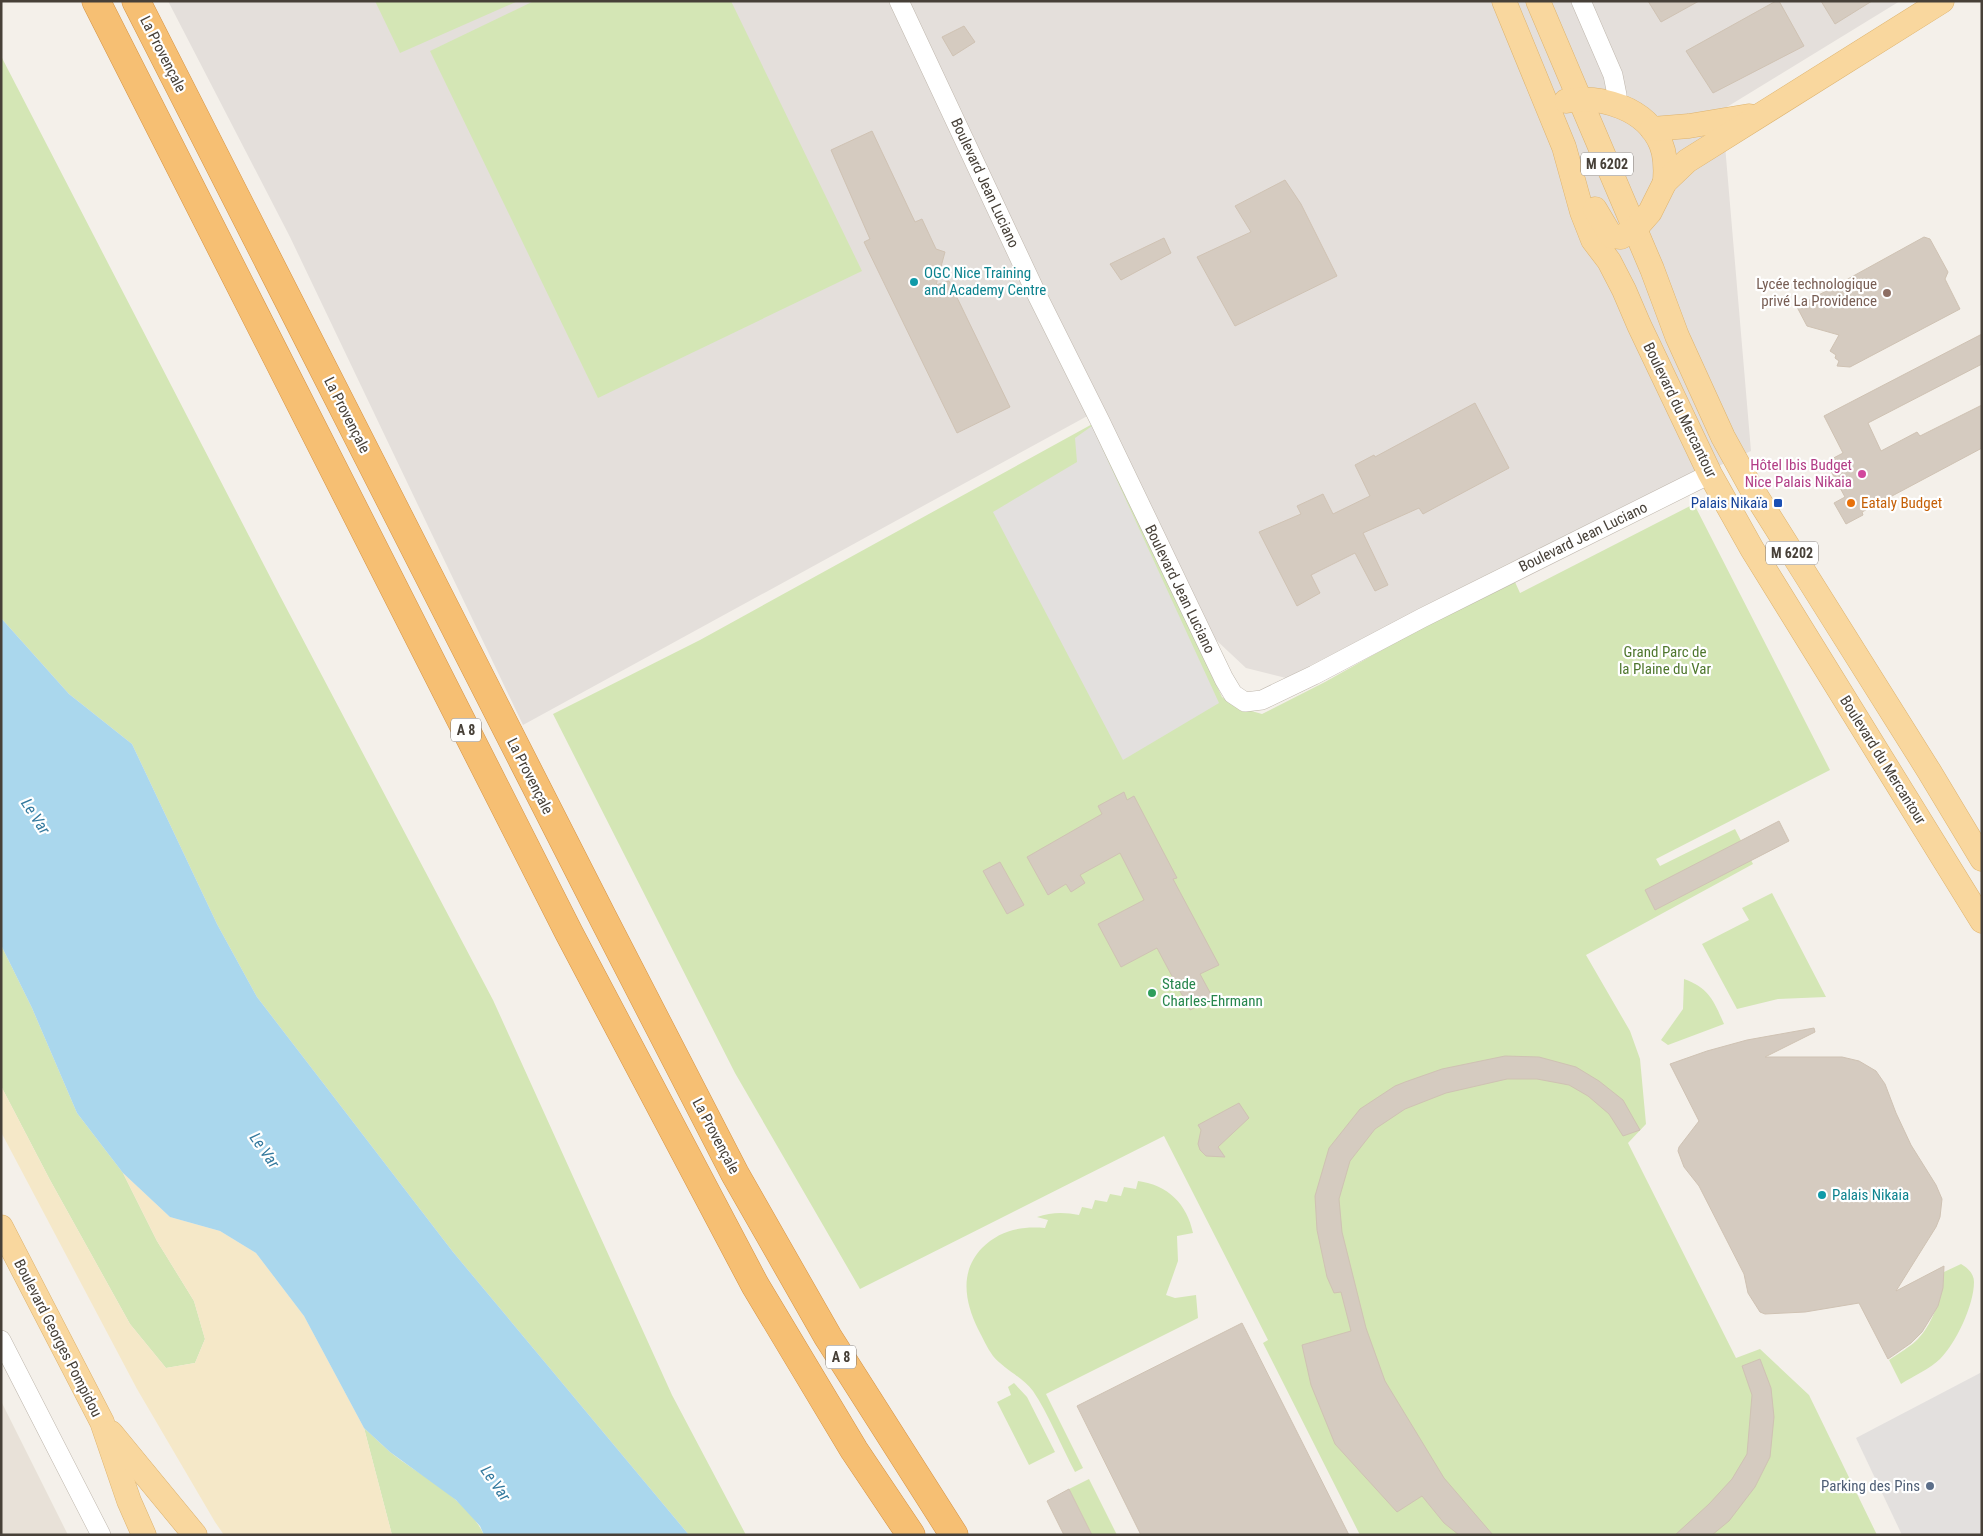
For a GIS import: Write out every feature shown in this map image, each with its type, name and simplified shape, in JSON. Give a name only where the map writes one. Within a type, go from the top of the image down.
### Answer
[{"type":"highway","name":"A 8","points":[[96,1],[569,933],[754,1285],[854,1450],[911,1535]]},
{"type":"highway","name":"La Provençale","points":[[136,1],[588,890],[735,1174],[828,1337],[954,1535]]},
{"type":"main road","name":"Boulevard du Mercantour","points":[[1504,1],[1564,147],[1582,212],[1593,240],[1609,261],[1624,290],[1710,474],[1752,550],[1975,906],[1982,921]]},
{"type":"main road","name":"Boulevard du Mercantour","points":[[1538,1],[1635,229],[1677,336],[1729,448],[1982,859]]},
{"type":"main road","points":[[1564,147],[1607,232],[1611,236],[1621,236],[1635,229],[1650,212],[1665,182],[1687,161],[1942,1]]},
{"type":"main road","points":[[1549,108],[1560,102],[1594,99],[1615,104],[1630,111],[1652,128],[1660,142],[1666,166],[1665,182]]},
{"type":"main road","points":[[1652,128],[1689,126],[1760,114]]},
{"type":"main road","name":"Boulevard Georges Pompidou","points":[[1,1226],[102,1422],[129,1501],[144,1535]]},
{"type":"main road","name":"Boulevard Georges Pompidou","points":[[102,1422],[195,1535]]},
{"type":"street","name":"Boulevard Jean Luciano","points":[[899,1],[1037,295],[1224,679],[1233,694],[1245,702],[1262,700],[1314,675],[1422,618],[1710,474]]},
{"type":"street","points":[[1581,1],[1613,75],[1617,95],[1615,104]]},
{"type":"street","points":[[1,1340],[101,1535]]},
{"type":"shaded area","points":[[168,1],[1900,1],[1722,110],[1751,451],[1507,564],[1286,678],[1246,668],[1215,639],[1102,408],[523,725],[290,237]]},
{"type":"shaded area","points":[[1092,426],[1219,703],[1123,760],[993,512],[1077,462],[1075,438]]},
{"type":"shaded area","name":"Parking des Pins","points":[[1982,1372],[1982,1535],[1902,1535],[1856,1438]]},
{"type":"shaded area","points":[[1,1401],[68,1535],[1,1535]]},
{"type":"green space","points":[[375,1],[518,1],[400,53]]},
{"type":"green space","points":[[534,1],[731,1],[862,271],[598,398],[430,51]]},
{"type":"green space","points":[[1,56],[280,596],[493,1000],[672,1395],[746,1535],[689,1535],[453,1252],[257,997],[217,924],[132,744],[69,694],[1,618]]},
{"type":"green space","name":"Stade Charles-Ehrmann","points":[[1096,422],[1222,697],[1234,706],[1262,714],[1325,682],[1425,626],[1515,582],[1520,593],[1694,504],[1830,770],[1656,859],[1660,866],[1735,829],[1753,864],[1586,955],[1630,1031],[1640,1059],[1646,1124],[1628,1143],[1736,1358],[1760,1349],[1809,1395],[1877,1535],[1360,1535],[1263,1343],[1268,1340],[1164,1136],[860,1289],[735,1073],[553,714],[700,640]]},
{"type":"green space","points":[[1772,893],[1826,997],[1778,999],[1737,1009],[1702,944],[1749,920],[1742,908]]},
{"type":"green space","points":[[1,945],[32,1008],[77,1113],[123,1173],[157,1241],[194,1301],[205,1339],[195,1363],[166,1368],[130,1324],[50,1180],[1,1086]]},
{"type":"green space","points":[[1684,979],[1699,987],[1710,996],[1724,1024],[1668,1045],[1661,1040],[1683,1009]]},
{"type":"green space","points":[[1138,1181],[1149,1183],[1167,1192],[1181,1205],[1186,1213],[1193,1233],[1177,1236],[1178,1261],[1166,1295],[1175,1298],[1196,1295],[1198,1318],[1046,1394],[1083,1468],[1075,1472],[1033,1391],[1024,1381],[997,1361],[987,1346],[973,1319],[967,1298],[967,1277],[975,1257],[982,1248],[996,1237],[1011,1230],[1045,1228],[1048,1220],[1037,1217],[1042,1215],[1068,1213],[1079,1215],[1082,1207],[1092,1209],[1095,1200],[1107,1202],[1110,1194],[1121,1196],[1124,1187],[1136,1189]]},
{"type":"green space","points":[[1961,1264],[1973,1276],[1974,1282],[1971,1301],[1958,1334],[1936,1363],[1901,1384],[1889,1360],[1912,1345],[1924,1332],[1936,1307],[1944,1272]]},
{"type":"green space","points":[[1014,1383],[1027,1397],[1055,1452],[1029,1465],[997,1402],[1011,1395],[1008,1387]]},
{"type":"green space","points":[[364,1428],[390,1452],[455,1499],[476,1522],[484,1535],[392,1535]]},
{"type":"green space","points":[[1089,1479],[1117,1535],[1092,1535],[1069,1489]]},
{"type":"sand","points":[[1,1086],[50,1180],[130,1324],[166,1368],[195,1363],[205,1339],[194,1301],[157,1241],[123,1173],[170,1217],[220,1231],[256,1253],[304,1316],[364,1428],[392,1535],[224,1535],[137,1389],[1,1132]]},
{"type":"water","name":"Le Var","points":[[1,618],[69,694],[132,744],[217,924],[257,997],[453,1252],[689,1535],[484,1535],[480,1526],[456,1500],[390,1452],[364,1428],[304,1316],[256,1253],[220,1231],[170,1217],[123,1173],[77,1113],[32,1008],[1,945]]},
{"type":"building","points":[[1648,1],[1699,1],[1661,22]]},
{"type":"building","points":[[1779,1],[1804,46],[1713,93],[1686,51]]},
{"type":"building","points":[[1821,1],[1872,1],[1835,24]]},
{"type":"building","points":[[964,26],[975,42],[953,56],[942,37]]},
{"type":"building","name":"OGC Nice Training and Academy Centre","points":[[872,131],[915,222],[922,219],[936,249],[945,252],[936,285],[949,281],[1010,407],[957,433],[864,242],[870,239],[831,150]]},
{"type":"building","points":[[1285,180],[1301,204],[1337,276],[1235,326],[1197,257],[1251,232],[1235,206]]},
{"type":"building","name":"Lycée technologique privé La Providence","points":[[1924,237],[1930,239],[1948,272],[1945,279],[1960,309],[1850,367],[1837,366],[1839,361],[1835,358],[1836,355],[1830,351],[1839,335],[1807,326],[1797,307]]},
{"type":"building","points":[[1164,238],[1171,253],[1121,280],[1110,264]]},
{"type":"building","points":[[1982,334],[1982,364],[1868,423],[1881,451],[1917,432],[1920,436],[1982,405],[1982,448],[1862,512],[1863,515],[1846,524],[1834,503],[1845,497],[1826,462],[1843,453],[1824,416]]},
{"type":"building","points":[[1475,403],[1509,468],[1423,514],[1419,508],[1363,533],[1388,585],[1375,591],[1355,553],[1311,575],[1320,593],[1297,606],[1259,532],[1301,514],[1297,506],[1323,494],[1333,514],[1370,496],[1355,465],[1374,455],[1375,457]]},
{"type":"building","points":[[1124,792],[1127,800],[1134,796],[1177,878],[1173,879],[1219,965],[1200,974],[1213,998],[1190,1010],[1157,948],[1121,967],[1098,924],[1144,900],[1120,853],[1080,875],[1085,883],[1071,892],[1066,884],[1048,895],[1027,857],[1102,814],[1098,806]]},
{"type":"building","points":[[1779,821],[1789,841],[1655,910],[1645,890]]},
{"type":"building","points":[[1000,862],[1024,905],[1007,914],[983,871]]},
{"type":"building","name":"Palais Nikaia","points":[[1814,1028],[1815,1032],[1765,1057],[1842,1057],[1859,1061],[1876,1071],[1885,1084],[1911,1145],[1936,1185],[1942,1199],[1940,1217],[1936,1227],[1896,1291],[1944,1266],[1943,1288],[1938,1306],[1922,1332],[1911,1343],[1888,1359],[1859,1303],[1805,1312],[1765,1314],[1760,1312],[1748,1293],[1744,1274],[1699,1186],[1684,1167],[1678,1151],[1699,1121],[1670,1064],[1747,1040]]},
{"type":"building","points":[[1505,1056],[1539,1057],[1576,1067],[1599,1081],[1623,1100],[1640,1130],[1623,1136],[1609,1114],[1588,1096],[1569,1085],[1537,1079],[1507,1079],[1446,1093],[1405,1109],[1375,1129],[1350,1161],[1339,1199],[1342,1232],[1366,1328],[1385,1381],[1444,1478],[1493,1535],[1459,1535],[1444,1523],[1422,1496],[1397,1512],[1335,1444],[1311,1385],[1302,1345],[1351,1331],[1341,1292],[1334,1293],[1327,1277],[1317,1230],[1315,1196],[1329,1148],[1360,1109],[1395,1086],[1405,1082],[1442,1069]]},
{"type":"building","points":[[1239,1103],[1249,1118],[1218,1147],[1225,1157],[1206,1156],[1200,1150],[1198,1144],[1201,1130],[1198,1125]]},
{"type":"building","points":[[1242,1323],[1349,1535],[1141,1535],[1077,1406]]},
{"type":"building","points":[[1760,1359],[1771,1388],[1774,1417],[1770,1457],[1755,1487],[1729,1521],[1712,1535],[1675,1535],[1709,1504],[1732,1479],[1747,1454],[1752,1395],[1742,1366]]},
{"type":"building","points":[[1069,1489],[1092,1535],[1064,1535],[1047,1501]]},
{"type":"place","name":"OGC Nice Training and Academy Centre","points":[[914,282]]},
{"type":"place","name":"Lycée technologique privé La Providence","points":[[1887,293]]},
{"type":"place","name":"Hôtel Ibis Budget Nice Palais Nikaia","points":[[1862,474]]},
{"type":"place","name":"Palais Nikaïa","points":[[1778,503]]},
{"type":"place","name":"Eataly Budget","points":[[1851,503]]},
{"type":"place","name":"Stade Charles-Ehrmann","points":[[1152,993]]},
{"type":"place","name":"Palais Nikaia","points":[[1822,1195]]},
{"type":"place","name":"Parking des Pins","points":[[1930,1486]]},
{"type":"park label","name":"Grand Parc de la Plaine du Var","points":[[1665,660]]}]
